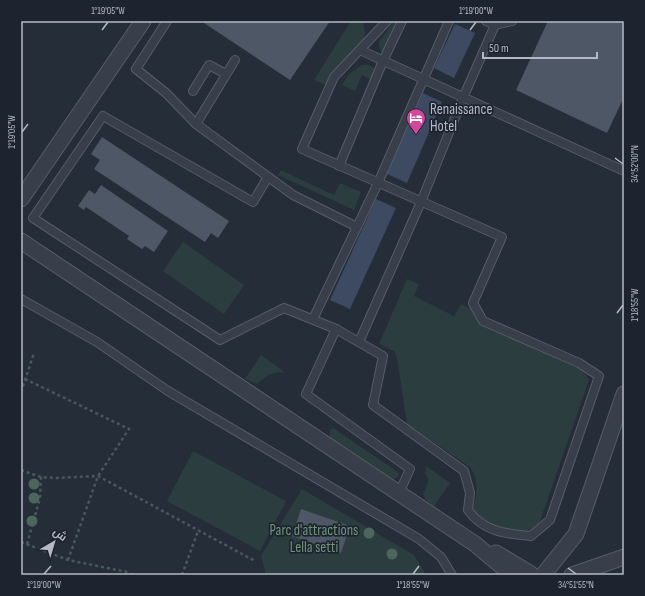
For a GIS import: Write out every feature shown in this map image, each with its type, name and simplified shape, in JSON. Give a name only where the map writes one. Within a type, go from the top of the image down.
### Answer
[{"type":"street","points":[[21,199],[143,21]]},
{"type":"street","points":[[21,242],[475,544],[512,575]]},
{"type":"street","points":[[475,544],[536,575],[576,534],[624,394]]},
{"type":"street","points":[[572,575],[624,557]]},
{"type":"lane","points":[[167,21],[136,69],[166,93],[196,124],[293,195],[357,227]]},
{"type":"lane","points":[[268,177],[253,202],[103,116],[33,218],[220,340],[284,308],[336,329],[383,356],[373,405],[464,471],[470,493],[468,510],[475,520],[488,528],[504,533],[531,536],[550,520],[599,376],[579,363],[483,321],[473,303],[502,237],[302,149],[334,77],[387,21]]},
{"type":"lane","points":[[339,166],[383,61],[402,21]]},
{"type":"lane","points":[[313,319],[378,183],[449,21]]},
{"type":"lane","points":[[486,21],[495,25],[512,21]]},
{"type":"lane","points":[[359,342],[421,202],[463,98],[495,25]]},
{"type":"lane","points":[[360,50],[624,170]]},
{"type":"lane","points":[[196,124],[235,60]]},
{"type":"lane","points":[[193,91],[209,65],[226,74]]},
{"type":"lane","points":[[21,299],[97,342],[168,391],[420,539],[441,557],[452,575]]},
{"type":"lane","points":[[336,329],[306,394],[410,469],[399,493]]},
{"type":"path","points":[[21,392],[34,353]]},
{"type":"path","points":[[25,379],[129,429],[98,476],[68,560]]},
{"type":"path","points":[[21,470],[41,477],[82,478],[98,476],[198,531],[255,560]]},
{"type":"path","points":[[27,544],[40,498],[41,477]]},
{"type":"path","points":[[182,575],[198,531]]},
{"type":"path","points":[[21,542],[68,560],[127,572],[133,575]]},
{"type":"green space","points":[[351,21],[363,21],[365,33],[362,45],[326,85],[314,80]]},
{"type":"green space","points":[[394,21],[399,21],[386,51],[380,51],[379,42]]},
{"type":"green space","points":[[362,65],[369,65],[377,70],[372,80],[362,75],[355,91],[342,85],[349,74]]},
{"type":"green space","points":[[281,170],[334,195],[340,183],[361,192],[354,210],[278,175]]},
{"type":"green space","points":[[183,242],[244,285],[224,314],[163,271]]},
{"type":"green space","points":[[407,279],[419,284],[414,296],[454,316],[461,304],[472,309],[478,323],[578,368],[589,380],[540,521],[533,528],[525,531],[505,531],[495,528],[478,517],[472,510],[477,488],[475,477],[470,467],[407,424],[397,358],[394,351],[379,344]]},
{"type":"green space","points":[[261,355],[286,373],[279,372],[268,375],[257,384],[245,379]]},
{"type":"green space","points":[[333,428],[392,468],[399,474],[398,477],[394,479],[390,477],[330,437],[330,430]]},
{"type":"green space","points":[[193,451],[286,501],[260,551],[167,501]]},
{"type":"green space","points":[[426,466],[450,483],[434,506],[428,502],[423,495],[429,480],[425,473]]},
{"type":"green space","name":"Parc d'attractions Lella setti","points":[[302,489],[414,555],[426,575],[266,575],[261,556]]},
{"type":"water","points":[[455,24],[475,33],[454,78],[434,68]]},
{"type":"water","points":[[423,93],[442,102],[407,183],[387,174]]},
{"type":"water","points":[[376,199],[396,208],[350,309],[330,300]]},
{"type":"building","points":[[201,21],[330,21],[290,80]]},
{"type":"building","points":[[548,21],[619,21],[624,23],[624,97],[607,133],[516,90]]},
{"type":"building","points":[[102,137],[229,221],[218,238],[211,233],[205,242],[94,169],[100,160],[91,154]]},
{"type":"building","points":[[101,185],[168,231],[154,252],[145,246],[142,249],[127,239],[129,236],[86,207],[84,210],[78,206],[89,190],[95,194]]},
{"type":"building","points":[[301,509],[350,526],[341,553],[292,536]]},
{"type":"place","name":"Renaissance Hotel","points":[[416,135]]}]
